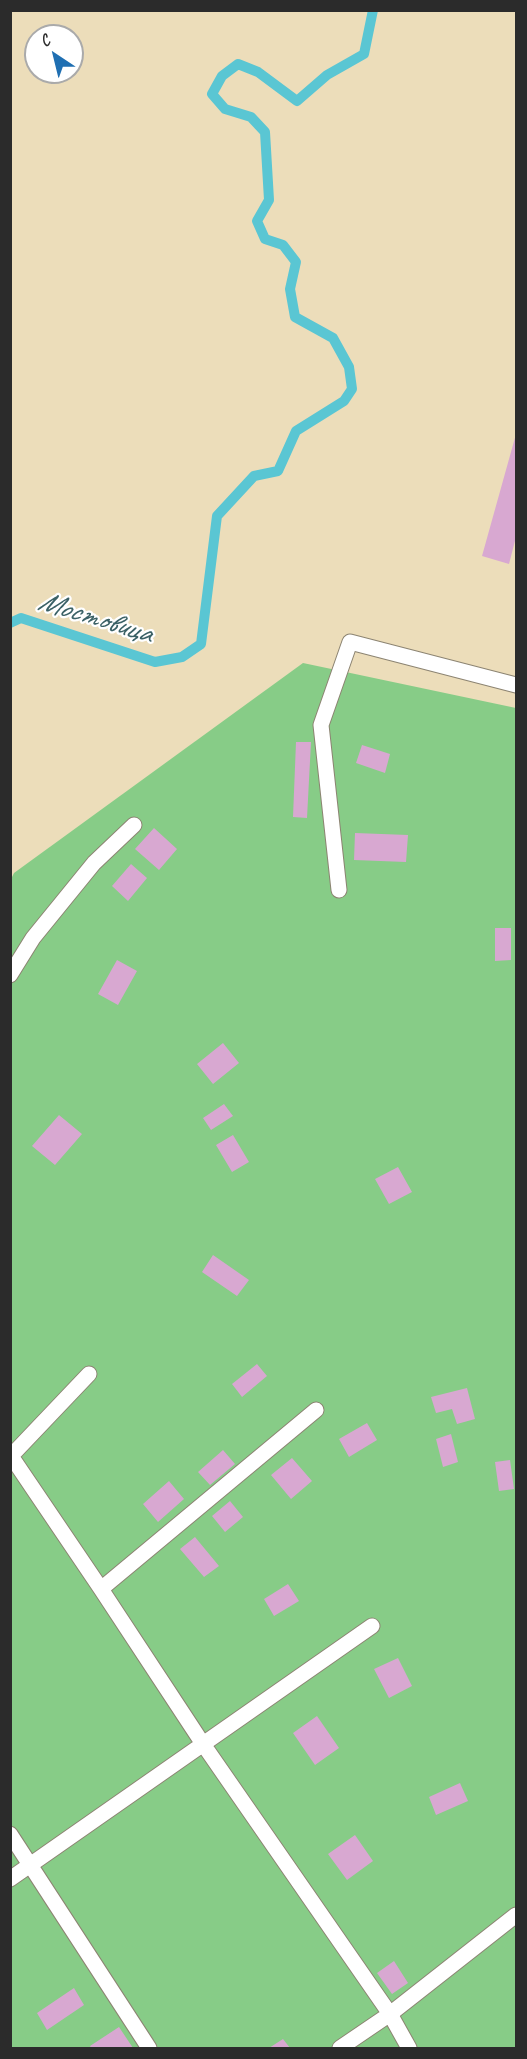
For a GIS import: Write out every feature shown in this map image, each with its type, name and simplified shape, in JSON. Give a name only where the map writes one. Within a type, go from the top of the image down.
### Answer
[{"type":"lane","points":[[339,890],[321,725],[350,642],[516,685]]},
{"type":"lane","points":[[10,975],[33,938],[94,863],[134,825]]},
{"type":"lane","points":[[89,1374],[10,1456],[203,1744],[390,2014],[409,2049]]},
{"type":"lane","points":[[101,1589],[316,1410]]},
{"type":"lane","points":[[10,1879],[372,1626]]},
{"type":"lane","points":[[10,1834],[149,2049]]},
{"type":"lane","points":[[340,2049],[390,2014],[516,1915]]},
{"type":"green space","points":[[303,663],[516,708],[516,2048],[11,2048],[11,879],[14,873]]},
{"type":"building","points":[[516,434],[516,537],[509,564],[482,556]]},
{"type":"building","points":[[296,742],[311,742],[307,818],[293,817]]},
{"type":"building","points":[[362,745],[390,754],[385,773],[356,763]]},
{"type":"building","points":[[154,828],[177,849],[159,870],[135,849]]},
{"type":"building","points":[[355,833],[408,835],[406,862],[354,860]]},
{"type":"building","points":[[131,864],[147,878],[128,901],[112,886]]},
{"type":"building","points":[[495,928],[511,928],[511,960],[495,961]]},
{"type":"building","points":[[117,960],[137,971],[118,1005],[98,994]]},
{"type":"building","points":[[223,1043],[239,1063],[213,1084],[197,1064]]},
{"type":"building","points":[[224,1104],[233,1116],[211,1130],[203,1118]]},
{"type":"building","points":[[59,1115],[82,1134],[55,1165],[32,1146]]},
{"type":"building","points":[[233,1135],[249,1162],[232,1172],[216,1145]]},
{"type":"building","points":[[398,1167],[412,1192],[389,1204],[375,1179]]},
{"type":"building","points":[[213,1255],[249,1280],[237,1296],[202,1272]]},
{"type":"building","points":[[257,1364],[267,1376],[242,1397],[232,1384]]},
{"type":"building","points":[[467,1388],[475,1419],[457,1424],[452,1409],[436,1413],[431,1397]]},
{"type":"building","points":[[367,1423],[377,1440],[349,1457],[339,1439]]},
{"type":"building","points":[[451,1434],[458,1462],[443,1467],[436,1439]]},
{"type":"building","points":[[223,1450],[235,1464],[210,1485],[198,1472]]},
{"type":"building","points":[[292,1458],[312,1481],[291,1499],[271,1475]]},
{"type":"building","points":[[510,1460],[514,1489],[499,1491],[495,1462]]},
{"type":"building","points":[[169,1481],[184,1499],[158,1522],[143,1504]]},
{"type":"building","points":[[230,1501],[243,1517],[225,1532],[212,1516]]},
{"type":"building","points":[[195,1537],[219,1566],[204,1577],[180,1549]]},
{"type":"building","points":[[288,1584],[299,1601],[274,1616],[264,1599]]},
{"type":"building","points":[[398,1658],[412,1686],[389,1698],[374,1669]]},
{"type":"building","points":[[317,1716],[339,1748],[315,1765],[293,1733]]},
{"type":"building","points":[[460,1783],[468,1801],[436,1815],[429,1797]]},
{"type":"building","points":[[355,1835],[373,1861],[347,1880],[328,1854]]},
{"type":"building","points":[[394,1961],[408,1983],[392,1994],[377,1973]]},
{"type":"building","points":[[74,1988],[84,2005],[47,2030],[37,2013]]},
{"type":"building","points":[[119,2027],[133,2048],[91,2048],[90,2046]]},
{"type":"building","points":[[283,2039],[290,2048],[269,2048]]},
{"type":"waterway","name":"Мостовица","points":[[10,623],[21,618],[155,662],[182,657],[201,644],[217,516],[254,476],[278,471],[296,431],[344,401],[352,389],[349,367],[333,338],[295,317],[290,289],[296,262],[283,245],[265,239],[257,221],[269,200],[265,132],[251,117],[225,109],[212,94],[222,76],[238,64],[258,72],[297,101],[327,75],[364,54],[373,10]]}]
